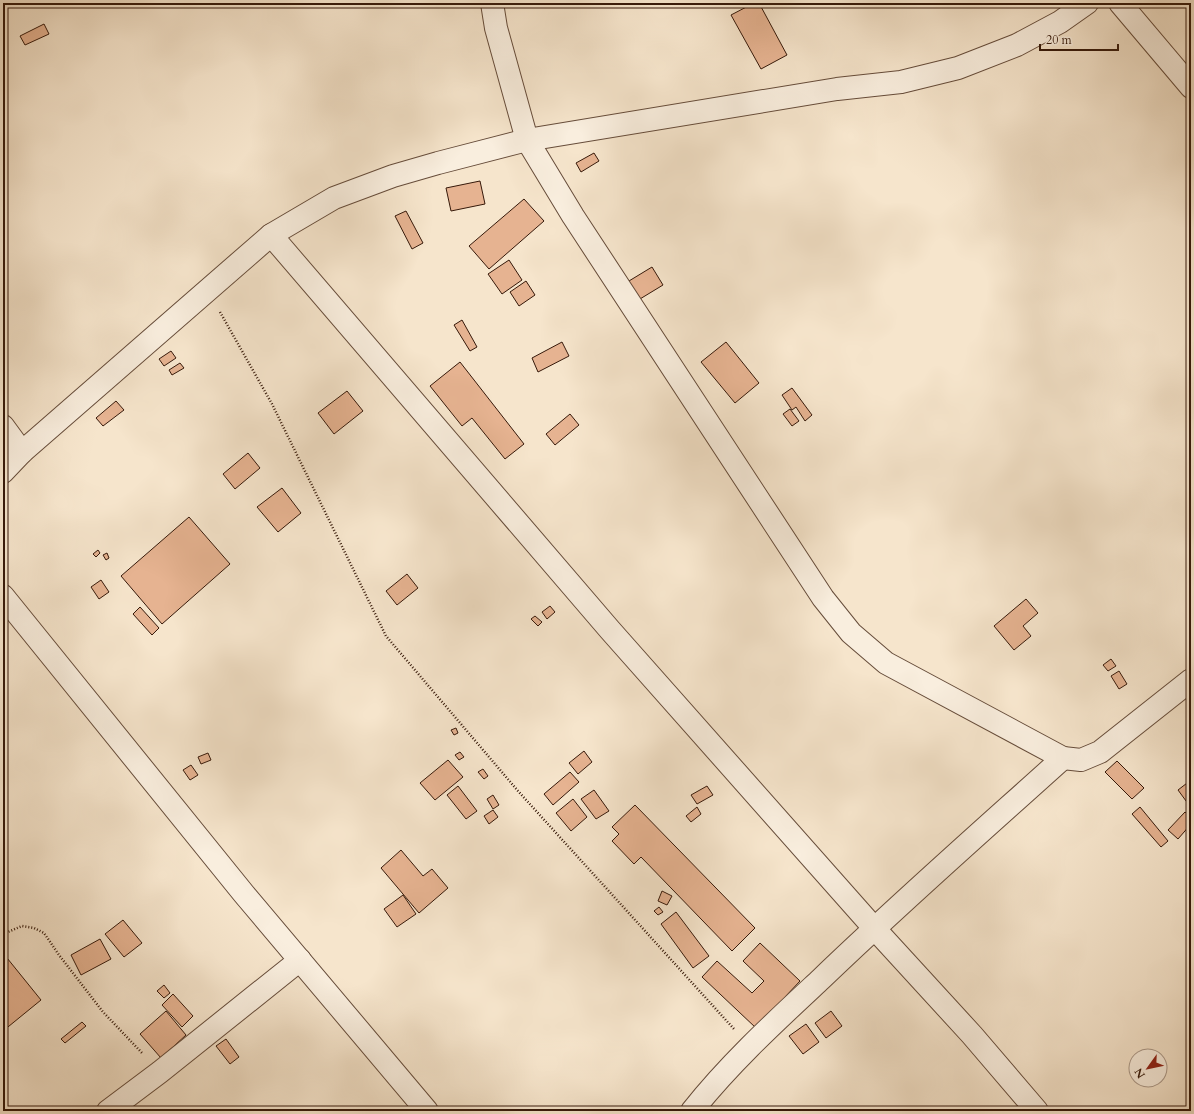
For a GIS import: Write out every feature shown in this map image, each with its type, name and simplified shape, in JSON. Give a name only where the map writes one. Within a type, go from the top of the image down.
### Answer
[{"type":"street","points":[[492,3],[496,28],[527,140],[573,216],[819,592],[851,634],[886,663],[1063,758],[1081,760],[1100,752],[1191,680]]},
{"type":"street","points":[[3,472],[22,452],[271,235],[334,198],[438,162],[527,140],[837,89],[901,82],[951,70],[1017,45],[1060,22],[1087,3]]},
{"type":"street","points":[[1120,3],[1191,87]]},
{"type":"street","points":[[271,235],[610,630],[874,928],[972,1035],[1037,1111]]},
{"type":"street","points":[[3,426],[22,452]]},
{"type":"street","points":[[3,596],[244,894],[427,1111]]},
{"type":"street","points":[[692,1111],[710,1088],[750,1047],[874,928],[1063,758]]},
{"type":"street","points":[[108,1111],[160,1072],[300,960]]},
{"type":"path","points":[[207,290],[272,404],[386,636],[518,791],[750,1047]]},
{"type":"path","points":[[3,934],[22,926],[34,928],[44,933],[103,1012],[160,1072]]},
{"type":"building","points":[[754,3],[759,3],[787,55],[761,69],[731,15]]},
{"type":"building","points":[[44,24],[49,34],[25,45],[20,36]]},
{"type":"building","points":[[594,153],[599,161],[581,172],[576,163]]},
{"type":"building","points":[[480,181],[485,204],[451,211],[446,188]]},
{"type":"building","points":[[524,199],[544,221],[489,269],[469,246]]},
{"type":"building","points":[[406,211],[423,243],[412,249],[395,216]]},
{"type":"building","points":[[509,260],[522,280],[502,294],[488,274]]},
{"type":"building","points":[[652,267],[663,285],[635,302],[624,284]]},
{"type":"building","points":[[526,281],[535,295],[519,306],[510,292]]},
{"type":"building","points":[[462,320],[477,347],[470,351],[454,325]]},
{"type":"building","points":[[562,342],[569,356],[538,372],[532,358]]},
{"type":"building","points":[[726,342],[759,383],[735,403],[701,362]]},
{"type":"building","points":[[171,351],[176,358],[164,366],[159,359]]},
{"type":"building","points":[[460,362],[524,444],[505,459],[472,418],[462,426],[430,386]]},
{"type":"building","points":[[180,363],[184,368],[172,375],[169,370]]},
{"type":"building","points":[[792,388],[812,415],[805,421],[796,407],[792,410],[782,395]]},
{"type":"building","points":[[347,391],[363,411],[334,434],[318,413]]},
{"type":"building","points":[[116,401],[124,410],[103,426],[96,418]]},
{"type":"building","points":[[790,409],[799,421],[792,426],[783,414]]},
{"type":"building","points":[[570,414],[579,425],[555,445],[546,434]]},
{"type":"building","points":[[248,453],[260,468],[235,489],[223,474]]},
{"type":"building","points":[[282,488],[301,513],[278,532],[257,507]]},
{"type":"building","points":[[189,517],[230,564],[162,624],[121,576]]},
{"type":"building","points":[[98,550],[100,553],[96,557],[93,554]]},
{"type":"building","points":[[107,553],[109,558],[106,560],[103,555]]},
{"type":"building","points":[[407,574],[418,588],[397,605],[386,591]]},
{"type":"building","points":[[101,580],[109,592],[99,599],[91,587]]},
{"type":"building","points":[[1026,599],[1038,613],[1023,626],[1031,636],[1014,650],[994,626]]},
{"type":"building","points":[[550,606],[555,612],[547,619],[542,612]]},
{"type":"building","points":[[140,607],[159,628],[152,635],[133,614]]},
{"type":"building","points":[[535,616],[542,622],[538,626],[531,619]]},
{"type":"building","points":[[1111,659],[1116,666],[1108,671],[1103,665]]},
{"type":"building","points":[[1119,671],[1127,684],[1119,689],[1111,676]]},
{"type":"building","points":[[456,728],[458,733],[454,735],[451,730]]},
{"type":"building","points":[[584,751],[592,762],[578,774],[569,763]]},
{"type":"building","points":[[460,752],[464,757],[459,760],[455,755]]},
{"type":"building","points":[[208,753],[211,760],[201,764],[198,757]]},
{"type":"building","points":[[448,760],[463,777],[435,800],[420,783]]},
{"type":"building","points":[[1117,761],[1144,788],[1132,799],[1105,772]]},
{"type":"building","points":[[191,765],[198,775],[190,780],[183,770]]},
{"type":"building","points":[[483,769],[488,776],[484,779],[478,772]]},
{"type":"building","points":[[570,772],[579,782],[553,805],[544,794]]},
{"type":"building","points":[[1191,780],[1191,803],[1189,805],[1178,790]]},
{"type":"building","points":[[458,786],[477,811],[466,819],[447,795]]},
{"type":"building","points":[[707,786],[713,795],[697,804],[691,795]]},
{"type":"building","points":[[594,790],[609,811],[596,819],[581,799]]},
{"type":"building","points":[[493,795],[499,805],[493,809],[487,799]]},
{"type":"building","points":[[573,799],[587,817],[571,831],[556,813]]},
{"type":"building","points":[[635,805],[755,928],[732,951],[641,857],[634,864],[612,841],[619,834],[612,827]]},
{"type":"building","points":[[697,807],[701,814],[691,822],[686,816]]},
{"type":"building","points":[[1140,807],[1168,841],[1161,847],[1132,814]]},
{"type":"building","points":[[493,810],[498,817],[489,824],[484,816]]},
{"type":"building","points":[[1185,812],[1191,817],[1191,824],[1178,839],[1168,830]]},
{"type":"building","points":[[401,850],[423,876],[432,869],[448,888],[419,913],[381,868]]},
{"type":"building","points":[[662,891],[672,896],[667,905],[658,901]]},
{"type":"building","points":[[403,895],[416,914],[397,927],[384,909]]},
{"type":"building","points":[[659,907],[663,912],[658,915],[654,911]]},
{"type":"building","points":[[676,912],[709,956],[693,968],[661,924]]},
{"type":"building","points":[[123,920],[142,943],[124,957],[105,934]]},
{"type":"building","points":[[100,939],[111,959],[81,975],[71,955]]},
{"type":"building","points":[[760,943],[800,981],[756,1028],[702,977],[717,961],[752,993],[764,981],[743,961]]},
{"type":"building","points":[[3,953],[41,1000],[3,1031]]},
{"type":"building","points":[[164,985],[170,993],[164,998],[157,991]]},
{"type":"building","points":[[173,994],[193,1016],[182,1027],[162,1005]]},
{"type":"building","points":[[166,1011],[186,1035],[161,1058],[140,1034]]},
{"type":"building","points":[[831,1011],[842,1026],[826,1038],[815,1023]]},
{"type":"building","points":[[82,1022],[86,1026],[65,1043],[61,1039]]},
{"type":"building","points":[[806,1024],[819,1042],[803,1054],[789,1036]]},
{"type":"building","points":[[226,1039],[239,1057],[230,1064],[216,1046]]}]
